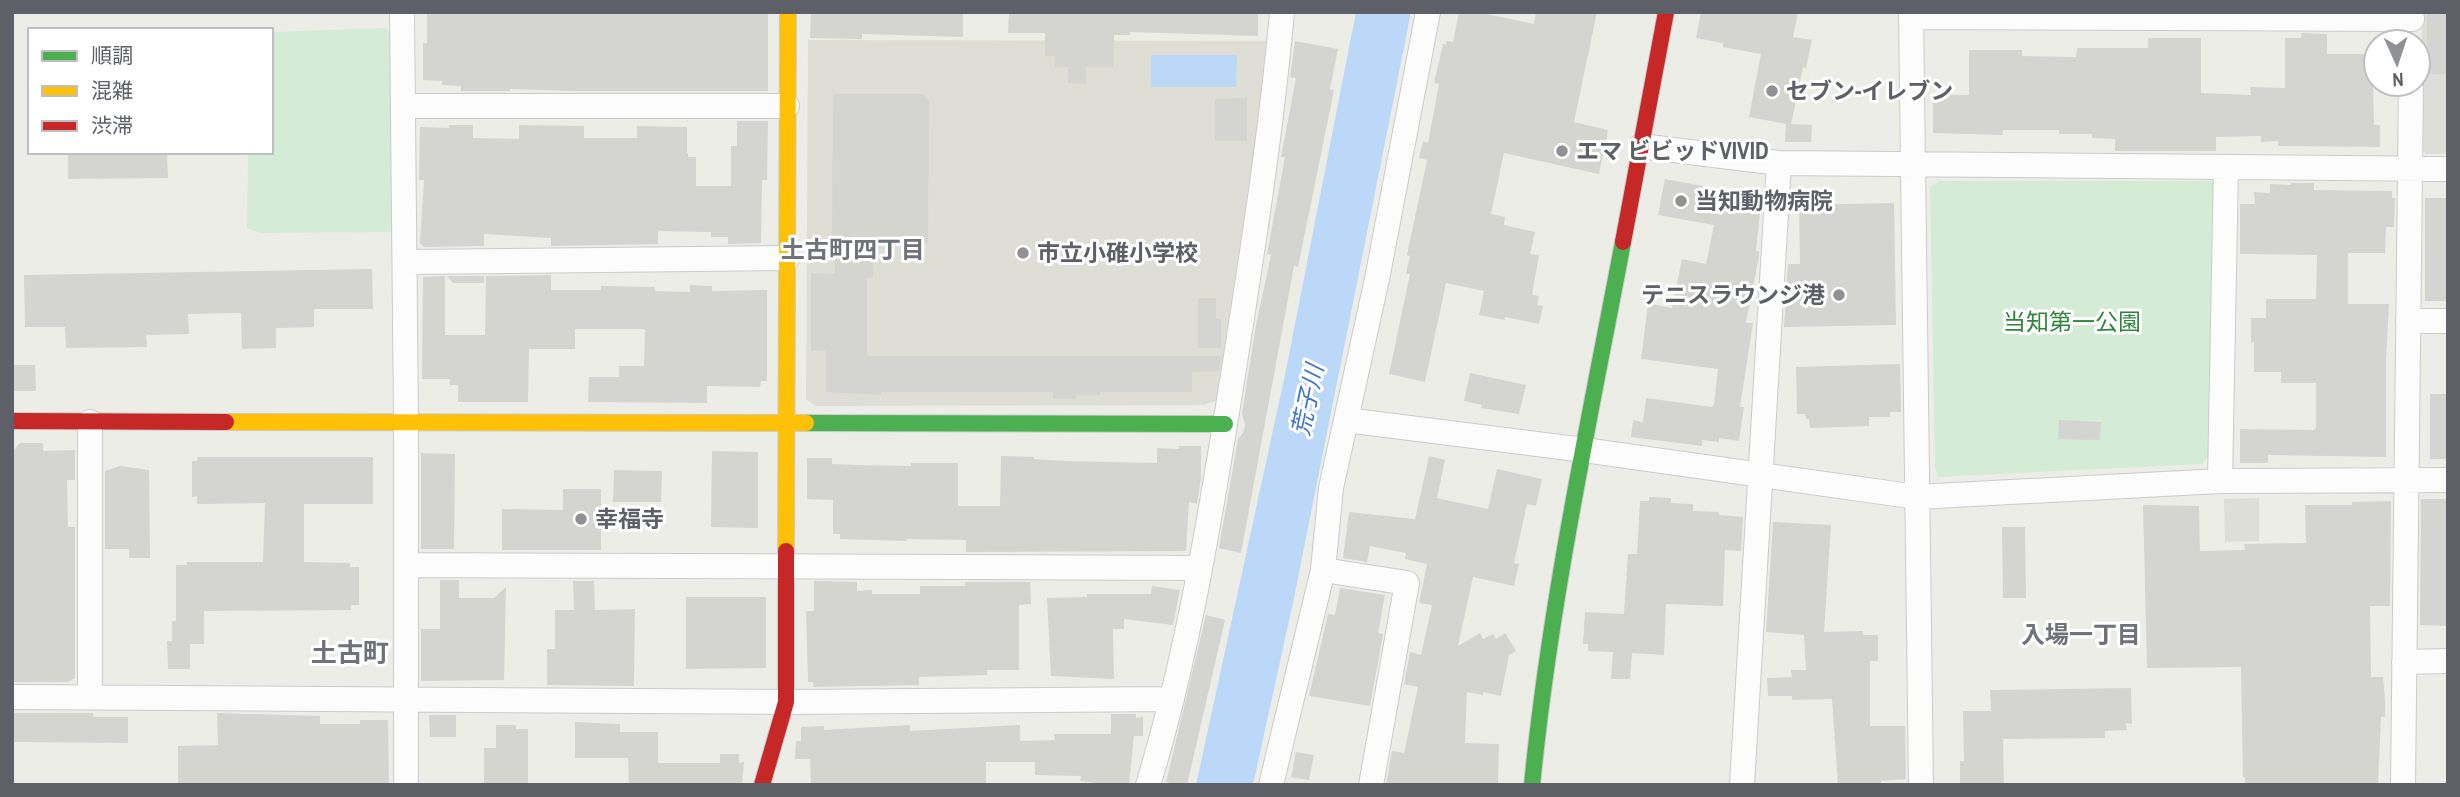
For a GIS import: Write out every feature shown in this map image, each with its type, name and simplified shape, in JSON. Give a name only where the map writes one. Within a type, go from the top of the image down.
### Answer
[{"type":"street","points":[[402,12],[406,785]]},
{"type":"street","points":[[762,785],[786,702],[788,12]]},
{"type":"street","points":[[1148,785],[1172,699],[1200,568],[1225,424],[1273,110],[1282,12]]},
{"type":"street","points":[[1271,785],[1322,570],[1331,488],[1377,279],[1428,12]]},
{"type":"street","points":[[1532,785],[1541,694],[1561,571],[1666,12]]},
{"type":"street","points":[[1921,785],[1911,15],[2411,24]]},
{"type":"street","points":[[2403,785],[2411,98]]},
{"type":"street","points":[[403,106],[787,106]]},
{"type":"street","points":[[1641,146],[1779,163],[2448,169]]},
{"type":"street","points":[[1742,785],[1779,163]]},
{"type":"street","points":[[2220,481],[2226,167]]},
{"type":"street","points":[[405,262],[787,258]]},
{"type":"street","points":[[2408,321],[2448,321]]},
{"type":"street","points":[[1346,420],[1917,497],[2220,481],[2448,480]]},
{"type":"street","points":[[12,421],[1225,424]]},
{"type":"street","points":[[90,422],[90,697]]},
{"type":"street","points":[[406,565],[1200,568]]},
{"type":"street","points":[[1322,570],[1407,583],[1371,785]]},
{"type":"street","points":[[2404,662],[2448,661]]},
{"type":"street","points":[[12,697],[786,702],[1172,699]]},
{"type":"shaded area","points":[[2422,12],[2448,12],[2448,154],[2426,154],[2421,148],[2421,98],[2432,98],[2432,28],[2422,28]]},
{"type":"shaded area","name":"市立小碓小学校","points":[[808,40],[1266,41],[1261,106],[1216,401],[1204,405],[816,406],[806,399]]},
{"type":"shaded area","points":[[2259,498],[2259,541],[2225,542],[2224,499]]},
{"type":"green space","points":[[385,28],[391,34],[392,232],[261,233],[247,228],[248,154],[273,154],[273,32]]},
{"type":"green space","name":"当知第一公園","points":[[1939,181],[2212,181],[2216,188],[2209,456],[2202,464],[1938,477],[1935,468],[1930,187]]},
{"type":"water","name":"荒子川","points":[[1356,12],[1411,12],[1294,598],[1253,785],[1196,785],[1286,370]]},
{"type":"water","points":[[1151,55],[1237,55],[1236,87],[1151,87]]},
{"type":"building","points":[[427,12],[768,12],[768,91],[461,91],[461,86],[423,80],[423,43],[427,43]]},
{"type":"building","points":[[811,12],[963,12],[963,37],[862,34],[862,39],[810,38]]},
{"type":"building","points":[[1009,12],[1258,12],[1258,36],[1130,32],[1130,35],[1114,35],[1113,67],[1086,67],[1086,84],[1068,83],[1068,67],[1055,67],[1055,56],[1045,56],[1045,33],[1008,33]]},
{"type":"building","points":[[1459,12],[1477,12],[1534,24],[1536,12],[1597,12],[1574,122],[1608,130],[1599,174],[1504,153],[1491,214],[1505,217],[1504,225],[1535,232],[1530,254],[1539,255],[1532,295],[1539,296],[1537,305],[1543,306],[1539,324],[1479,315],[1484,291],[1446,283],[1425,382],[1389,374],[1410,274],[1406,274],[1410,256],[1407,255],[1427,160],[1419,158],[1423,141],[1428,143],[1439,84],[1434,83],[1443,44],[1446,45],[1446,41],[1453,42]]},
{"type":"building","points":[[1701,12],[1798,12],[1793,37],[1812,40],[1806,68],[1803,67],[1791,124],[1812,125],[1811,142],[1785,142],[1786,124],[1749,117],[1761,54],[1723,47],[1723,43],[1696,38]]},
{"type":"building","points":[[2427,12],[2447,12],[2447,74],[2432,74],[2432,28],[2427,28]]},
{"type":"building","points":[[2301,33],[2327,34],[2327,54],[2362,54],[2362,98],[2373,98],[2374,125],[2380,125],[2380,147],[2278,146],[2278,141],[2261,142],[2261,136],[2216,137],[2216,151],[2115,151],[2115,139],[2092,138],[2092,134],[2059,134],[2059,130],[2003,130],[2003,135],[1933,133],[1933,95],[1969,95],[1969,50],[2022,50],[2022,56],[2076,57],[2077,48],[2148,48],[2148,38],[2201,38],[2201,93],[2251,95],[2250,87],[2285,88],[2285,38],[2301,38]]},
{"type":"building","points":[[1295,41],[1338,49],[1330,89],[1334,90],[1298,267],[1294,266],[1241,553],[1219,548],[1238,439],[1245,425],[1242,413],[1256,325],[1271,255],[1267,254],[1296,78],[1290,77]]},
{"type":"building","points":[[833,94],[923,94],[929,101],[928,243],[885,243],[873,254],[873,278],[867,278],[867,356],[1221,356],[1219,371],[1192,372],[1192,392],[1100,392],[1100,395],[1076,395],[1076,399],[1053,399],[1053,392],[881,392],[881,395],[826,392],[826,350],[811,351],[811,273],[835,274],[835,242],[832,240]]},
{"type":"building","points":[[1247,98],[1247,141],[1215,141],[1215,99]]},
{"type":"building","points":[[737,121],[768,121],[767,180],[762,180],[761,243],[728,244],[728,237],[711,237],[711,232],[658,231],[658,244],[551,246],[551,238],[484,234],[484,246],[424,247],[420,243],[424,180],[419,180],[420,127],[473,125],[473,138],[519,139],[519,125],[584,126],[584,138],[637,138],[637,126],[687,127],[688,157],[696,157],[696,186],[731,186],[731,146],[737,146]]},
{"type":"building","points":[[68,154],[167,154],[168,178],[68,179]]},
{"type":"building","points":[[1665,179],[1703,188],[1762,194],[1756,251],[1759,251],[1759,256],[1746,323],[1753,323],[1740,407],[1744,407],[1739,441],[1719,438],[1719,442],[1702,440],[1702,446],[1631,437],[1633,420],[1643,422],[1646,398],[1712,407],[1714,404],[1718,369],[1641,359],[1648,303],[1672,308],[1682,259],[1706,264],[1714,225],[1658,215]]},
{"type":"building","points":[[2314,183],[2314,190],[2392,191],[2392,198],[2395,198],[2394,227],[2386,227],[2385,253],[2348,253],[2348,304],[2389,304],[2386,457],[2268,455],[2268,463],[2240,463],[2240,429],[2316,428],[2316,383],[2281,383],[2281,372],[2254,372],[2251,318],[2266,318],[2266,299],[2316,299],[2317,255],[2240,254],[2240,204],[2255,204],[2254,192],[2270,193],[2270,184]]},
{"type":"building","points":[[2425,198],[2448,198],[2448,301],[2425,301]]},
{"type":"building","name":"テニスラウンジ港","points":[[1894,203],[1896,325],[1784,327],[1788,264],[1800,264],[1799,205]]},
{"type":"building","points":[[372,269],[373,309],[314,309],[314,327],[276,328],[276,348],[242,349],[241,313],[188,314],[189,334],[146,335],[147,347],[66,348],[65,327],[25,327],[24,275]]},
{"type":"building","points":[[551,275],[551,290],[601,290],[601,286],[655,287],[655,291],[690,292],[690,285],[712,286],[712,291],[767,290],[767,381],[761,381],[760,387],[707,386],[707,403],[588,402],[589,377],[619,377],[619,366],[644,366],[645,329],[575,329],[575,349],[529,349],[528,402],[458,402],[458,385],[449,385],[450,379],[422,379],[423,277],[445,276],[445,335],[485,335],[486,276]]},
{"type":"building","points":[[447,276],[484,276],[484,283],[453,283]]},
{"type":"building","points":[[1198,298],[1216,298],[1216,319],[1221,319],[1221,348],[1198,348]]},
{"type":"building","points":[[1900,364],[1901,412],[1890,412],[1890,417],[1869,417],[1869,426],[1810,428],[1805,414],[1797,414],[1796,367]]},
{"type":"building","points":[[14,365],[35,365],[36,391],[14,391]]},
{"type":"building","points":[[1470,373],[1526,385],[1519,414],[1481,408],[1482,405],[1464,401]]},
{"type":"building","points":[[2430,394],[2448,394],[2448,459],[2430,459]]},
{"type":"building","points":[[2059,420],[2101,422],[2100,440],[2058,439]]},
{"type":"building","points":[[20,443],[43,443],[43,451],[75,450],[75,480],[67,480],[68,527],[75,527],[75,678],[68,682],[12,682],[12,452]]},
{"type":"building","points":[[1179,446],[1201,446],[1201,478],[1197,504],[1189,502],[1186,551],[966,552],[966,540],[840,539],[840,534],[833,534],[833,500],[807,499],[807,458],[832,458],[832,464],[858,465],[958,463],[958,506],[1000,506],[1001,456],[1065,461],[1157,463],[1157,448],[1179,449]]},
{"type":"building","points":[[712,451],[758,452],[758,528],[711,527]]},
{"type":"building","points":[[421,453],[455,454],[454,549],[421,549]]},
{"type":"building","points":[[1429,456],[1445,460],[1437,498],[1488,509],[1497,469],[1542,479],[1536,506],[1527,504],[1514,563],[1519,564],[1514,586],[1473,577],[1458,646],[1480,633],[1483,639],[1493,634],[1496,639],[1505,633],[1516,651],[1509,655],[1501,696],[1467,692],[1465,743],[1499,744],[1498,785],[1386,785],[1392,751],[1404,753],[1418,687],[1404,684],[1410,652],[1421,655],[1432,605],[1419,603],[1427,564],[1405,559],[1406,553],[1370,546],[1367,562],[1343,558],[1349,512],[1415,519]]},
{"type":"building","points":[[198,457],[373,457],[373,504],[304,504],[304,562],[350,563],[350,567],[359,567],[359,605],[351,605],[351,610],[204,611],[204,644],[190,644],[190,669],[168,669],[167,641],[172,641],[172,621],[176,621],[176,565],[187,565],[187,562],[263,562],[265,503],[197,504],[197,496],[192,497],[192,461],[197,461]]},
{"type":"building","points":[[120,466],[149,470],[150,558],[129,558],[129,549],[105,549],[105,471]]},
{"type":"building","points":[[614,470],[662,471],[661,502],[613,502]]},
{"type":"building","points":[[563,489],[601,489],[601,550],[502,550],[502,509],[563,510]]},
{"type":"building","points":[[1649,497],[1671,498],[1671,503],[1693,504],[1693,511],[1719,512],[1719,515],[1743,517],[1741,551],[1725,550],[1723,606],[1666,604],[1664,655],[1632,653],[1630,679],[1611,679],[1613,652],[1588,651],[1588,644],[1583,644],[1585,612],[1624,614],[1628,554],[1637,554],[1640,501],[1649,501]]},
{"type":"building","points":[[2421,499],[2448,499],[2448,626],[2420,625]]},
{"type":"building","points":[[2391,501],[2390,606],[2370,606],[2371,677],[2383,677],[2385,700],[2385,717],[2381,717],[2378,785],[2245,785],[2241,667],[2147,668],[2143,505],[2199,506],[2200,551],[2245,550],[2244,544],[2306,543],[2305,505],[2352,505],[2352,502]]},
{"type":"building","points":[[1773,522],[1831,525],[1824,632],[1863,631],[1863,635],[1878,635],[1878,661],[1870,661],[1870,726],[1905,726],[1906,779],[1881,781],[1881,785],[1838,785],[1832,699],[1792,700],[1792,696],[1768,696],[1767,678],[1792,677],[1791,670],[1806,670],[1804,635],[1766,632]]},
{"type":"building","points":[[2002,527],[2025,527],[2026,598],[2003,598]]},
{"type":"building","points":[[440,580],[459,580],[459,598],[494,598],[506,587],[504,680],[421,681],[421,629],[440,629]]},
{"type":"building","points":[[573,581],[594,581],[595,610],[635,609],[634,686],[547,685],[547,649],[555,649],[555,610],[574,610]]},
{"type":"building","points":[[814,581],[857,582],[857,591],[872,590],[872,594],[920,594],[920,586],[965,586],[965,582],[1030,582],[1031,604],[1019,605],[1019,670],[987,670],[987,675],[919,677],[919,685],[813,687],[813,682],[808,682],[806,611],[814,611]]},
{"type":"building","points":[[1152,586],[1180,590],[1173,625],[1124,619],[1124,629],[1113,629],[1114,679],[1051,676],[1047,598],[1087,597],[1087,594],[1151,594]]},
{"type":"building","points":[[1340,588],[1385,595],[1378,633],[1383,634],[1370,706],[1309,696],[1328,614],[1335,615]]},
{"type":"building","points":[[686,597],[766,597],[766,668],[686,669]]},
{"type":"building","points":[[1206,615],[1225,620],[1187,785],[1179,785],[1166,782]]},
{"type":"building","points":[[2131,688],[2132,724],[2126,723],[2127,730],[2105,731],[2105,738],[2003,739],[2004,785],[1960,785],[1960,761],[1964,761],[1963,711],[1991,711],[1990,690]]},
{"type":"building","points":[[14,713],[93,713],[93,717],[128,717],[128,743],[14,742]]},
{"type":"building","points":[[217,713],[320,716],[320,724],[360,724],[360,720],[388,720],[389,785],[178,785],[178,746],[218,745]]},
{"type":"building","points":[[1111,714],[1136,714],[1136,718],[1143,717],[1143,736],[1134,736],[1129,784],[1080,781],[1081,776],[1035,775],[1035,762],[986,762],[986,785],[811,785],[810,759],[795,759],[796,741],[801,741],[801,727],[824,726],[824,730],[910,725],[910,731],[1020,725],[1020,741],[1055,740],[1054,734],[1111,734]]},
{"type":"building","points":[[429,715],[456,715],[456,737],[430,737]]},
{"type":"building","points":[[575,722],[620,724],[620,732],[658,732],[658,763],[720,763],[720,754],[739,754],[739,763],[744,762],[742,785],[629,785],[628,758],[575,758]]},
{"type":"building","points":[[496,725],[516,725],[516,729],[528,729],[528,785],[484,785],[484,748],[496,748]]},
{"type":"building","points":[[1296,752],[1314,755],[1309,780],[1291,777]]},
{"type":"traffic: fast","points":[[1532,785],[1560,580],[1623,242]]},
{"type":"traffic: fast","points":[[806,423],[1225,424]]},
{"type":"traffic: slow","points":[[786,551],[788,12]]},
{"type":"traffic: slow","points":[[226,422],[806,423]]},
{"type":"traffic: jam","points":[[1623,242],[1666,12]]},
{"type":"traffic: jam","points":[[12,421],[226,422]]},
{"type":"traffic: jam","points":[[762,785],[786,702],[786,551]]},
{"type":"place","name":"セブン-イレブン","points":[[1772,91]]},
{"type":"place","name":"エマ ビビッドVIVID","points":[[1562,151]]},
{"type":"place","name":"当知動物病院","points":[[1681,201]]},
{"type":"place","name":"市立小碓小学校","points":[[1023,253]]},
{"type":"place","name":"テニスラウンジ港","points":[[1839,295]]},
{"type":"place","name":"幸福寺","points":[[581,519]]},
{"type":"district","name":"土古町四丁目","points":[[853,250]]},
{"type":"district","name":"入場一丁目","points":[[2081,635]]},
{"type":"district","name":"土古町","points":[[350,653]]}]
